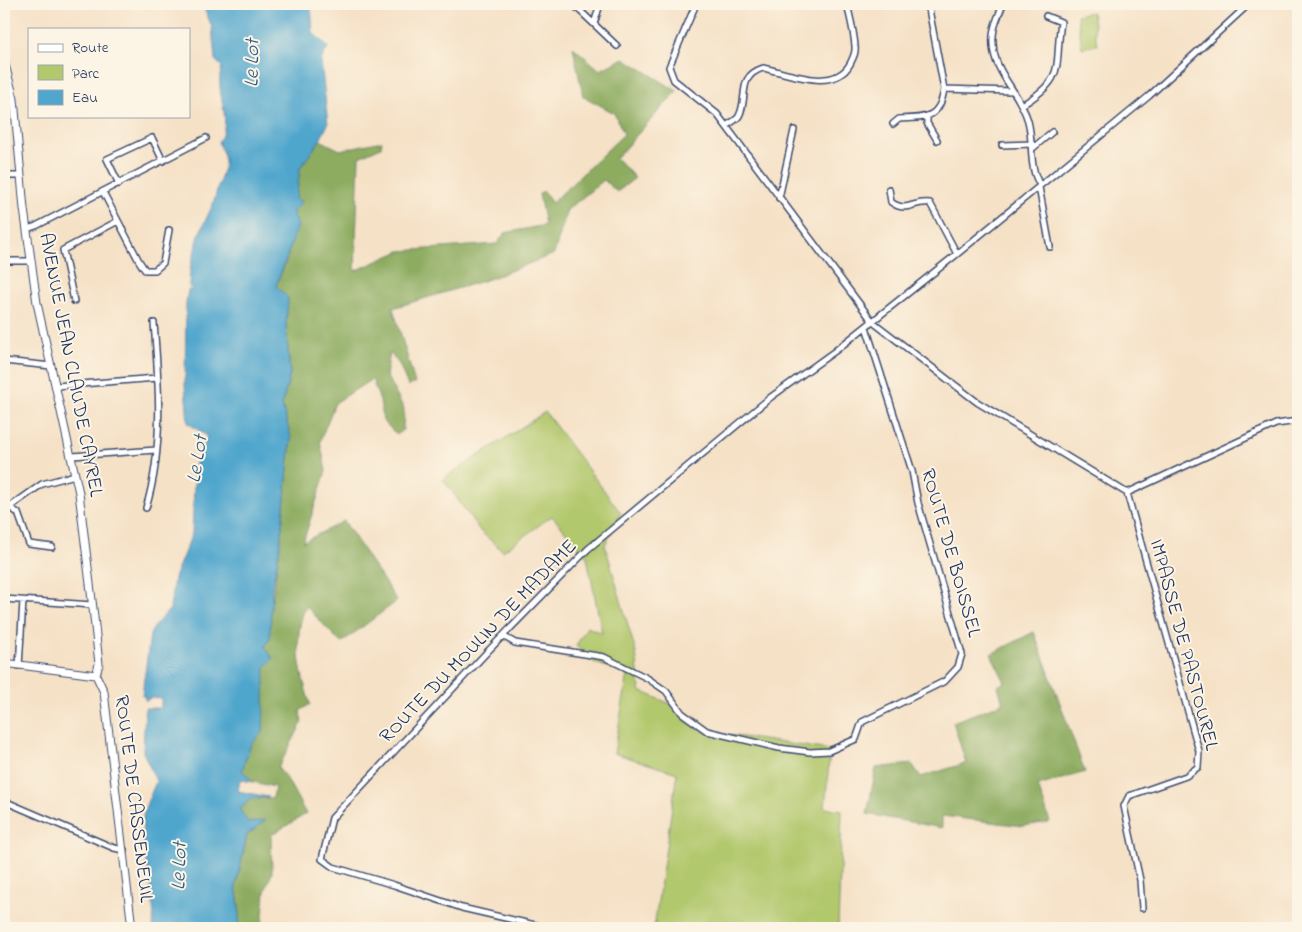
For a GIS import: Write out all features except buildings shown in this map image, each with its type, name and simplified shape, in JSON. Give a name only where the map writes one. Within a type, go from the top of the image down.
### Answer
[{"type":"main road","name":"AVENUE JEAN CLAUDE CAYREL","points":[[4,61],[14,99],[30,261],[75,475],[93,605],[99,664],[96,675]]},
{"type":"main road","points":[[4,663],[96,675]]},
{"type":"main road","name":"ROUTE DE CASSENEUIL","points":[[96,675],[104,692],[132,928]]},
{"type":"street","points":[[573,4],[617,46]]},
{"type":"street","points":[[594,24],[600,4]]},
{"type":"street","points":[[696,4],[669,67],[669,72],[674,80],[718,114],[873,322],[977,402],[1127,493],[1276,424],[1298,421]]},
{"type":"street","points":[[726,126],[739,116],[748,78],[755,71],[764,68],[820,80],[830,80],[841,75],[854,56],[855,46],[847,4]]},
{"type":"street","points":[[893,124],[899,119],[927,118],[937,109],[942,100],[944,89],[928,4]]},
{"type":"street","points":[[1003,4],[994,29],[993,42],[1000,72],[1022,104],[1028,119],[1033,146],[1034,175],[1039,186],[1050,247]]},
{"type":"street","name":"ROUTE DU MOULIN DE MADAME","points":[[548,928],[462,908],[333,867],[322,859],[332,818],[503,636],[588,549],[771,397],[873,322],[958,254],[1149,96],[1249,4]]},
{"type":"street","points":[[1022,104],[1042,92],[1054,80],[1058,68],[1061,22],[1046,16]]},
{"type":"street","points":[[944,89],[1012,91]]},
{"type":"street","points":[[927,118],[927,123],[938,140]]},
{"type":"street","points":[[779,198],[794,130]]},
{"type":"street","points":[[1002,144],[1033,146],[1052,132]]},
{"type":"street","points":[[119,184],[107,159],[152,138],[163,161]]},
{"type":"street","points":[[27,229],[119,184],[206,138]]},
{"type":"street","points":[[4,176],[21,176]]},
{"type":"street","points":[[889,189],[891,202],[898,207],[912,207],[922,202],[930,203],[958,254]]},
{"type":"street","points":[[103,192],[145,270],[156,270],[163,263],[169,230]]},
{"type":"street","points":[[74,301],[63,250],[118,221]]},
{"type":"street","points":[[4,261],[30,261]]},
{"type":"street","points":[[146,508],[152,489],[158,426],[154,323]]},
{"type":"street","name":"ROUTE DE BOISSEL","points":[[503,636],[515,643],[604,657],[647,678],[666,691],[682,713],[706,731],[779,748],[810,752],[829,751],[856,740],[862,722],[945,681],[958,667],[962,654],[918,504],[912,471],[866,327]]},
{"type":"street","points":[[4,361],[52,366]]},
{"type":"street","points":[[56,386],[157,378]]},
{"type":"street","points":[[72,456],[156,450]]},
{"type":"street","points":[[4,511],[6,505],[42,484],[75,475]]},
{"type":"street","name":"IMPASSE DE PASTOUREL","points":[[1127,493],[1199,751],[1198,767],[1186,776],[1129,796],[1124,806],[1140,880],[1142,908]]},
{"type":"street","points":[[6,505],[18,513],[30,544],[52,547]]},
{"type":"street","points":[[4,599],[93,605]]},
{"type":"street","points":[[18,666],[23,601]]},
{"type":"street","points":[[4,801],[114,848],[124,850]]},
{"type":"green space","points":[[1092,12],[1097,45],[1082,48],[1077,15]]},
{"type":"green space","points":[[573,47],[600,70],[624,58],[677,91],[616,158],[635,178],[617,192],[604,180],[567,210],[554,254],[489,279],[393,308],[415,383],[408,386],[399,364],[390,353],[386,375],[404,409],[403,430],[397,435],[383,421],[380,401],[372,379],[335,403],[320,441],[326,471],[303,542],[344,521],[397,601],[341,643],[306,606],[299,630],[298,642],[303,680],[310,704],[300,711],[302,723],[278,768],[287,779],[306,814],[271,835],[272,873],[265,891],[262,928],[239,928],[239,905],[236,887],[247,835],[265,821],[248,823],[240,810],[250,799],[273,798],[275,787],[253,782],[242,770],[251,744],[263,732],[265,646],[280,547],[291,438],[282,405],[290,374],[286,326],[288,298],[276,286],[288,257],[293,211],[302,201],[296,199],[300,168],[320,140],[340,150],[382,141],[381,147],[359,157],[355,271],[400,251],[497,244],[505,233],[545,225],[539,194],[543,191],[552,203],[624,134],[614,113],[583,96]]},
{"type":"green space","points":[[545,412],[621,513],[605,545],[636,653],[640,691],[678,707],[702,731],[830,750],[825,808],[842,810],[838,928],[654,928],[677,773],[614,753],[628,674],[595,663],[576,646],[587,627],[602,633],[587,557],[552,516],[503,551],[481,532],[443,479]]},
{"type":"green space","points":[[1034,632],[1085,772],[1038,786],[1050,822],[1023,826],[942,816],[942,828],[867,814],[876,768],[912,764],[921,777],[966,763],[953,722],[1003,703],[998,686],[1005,682],[991,654]]},
{"type":"water","name":"Le Lot","points":[[202,4],[311,4],[313,33],[328,47],[321,61],[328,124],[320,140],[300,168],[296,199],[302,202],[293,211],[298,226],[276,286],[288,298],[286,326],[290,374],[282,405],[291,438],[280,547],[272,588],[270,639],[265,646],[273,659],[265,667],[263,732],[251,744],[242,770],[253,782],[240,780],[238,791],[269,797],[250,799],[240,810],[248,823],[266,820],[247,835],[236,887],[239,905],[239,928],[153,928],[153,899],[142,831],[144,812],[156,781],[143,752],[145,708],[161,708],[161,698],[145,700],[145,696],[142,696],[150,635],[155,625],[170,609],[174,578],[192,534],[195,466],[207,436],[188,423],[185,385],[186,302],[188,290],[192,290],[192,287],[189,287],[190,269],[200,232],[213,204],[224,167],[224,156],[218,142],[225,125],[220,86],[222,67],[215,60],[212,27]]}]
